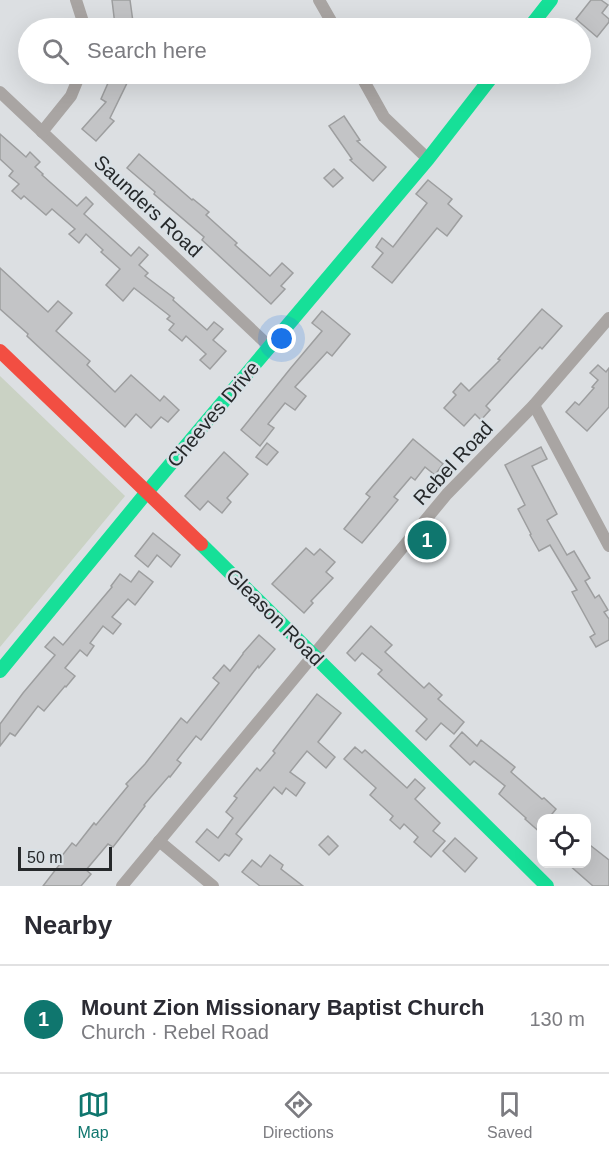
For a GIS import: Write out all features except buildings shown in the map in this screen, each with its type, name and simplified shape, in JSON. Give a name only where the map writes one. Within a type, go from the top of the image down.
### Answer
[{"type":"street","points":[[76,0],[82,18]]},
{"type":"street","points":[[319,0],[329,18]]},
{"type":"street","points":[[537,18],[551,0]]},
{"type":"street","points":[[42,132],[71,96],[76,84]]},
{"type":"street","points":[[366,84],[384,117],[428,159]]},
{"type":"street","name":"Cheeves Drive","points":[[0,671],[147,492],[428,159],[486,84]]},
{"type":"street","name":"Saunders Road","points":[[0,92],[270,347]]},
{"type":"street","name":"Rebel Road","points":[[122,886],[447,494],[534,405],[609,318]]},
{"type":"street","name":"Gleason Road","points":[[0,351],[147,492],[547,886]]},
{"type":"street","points":[[534,405],[609,546]]},
{"type":"street","points":[[159,841],[213,886]]},
{"type":"shaded area","points":[[0,376],[125,496],[0,647]]},
{"type":"traffic: fast","points":[[537,18],[551,0]]},
{"type":"traffic: fast","points":[[0,671],[147,492],[428,159],[486,84]]},
{"type":"traffic: fast","points":[[201,544],[547,886]]},
{"type":"traffic: jam","points":[[0,351],[201,544]]},
{"type":"place","name":"Mount Zion Missionary Baptist Church","points":[[427,540]]}]
